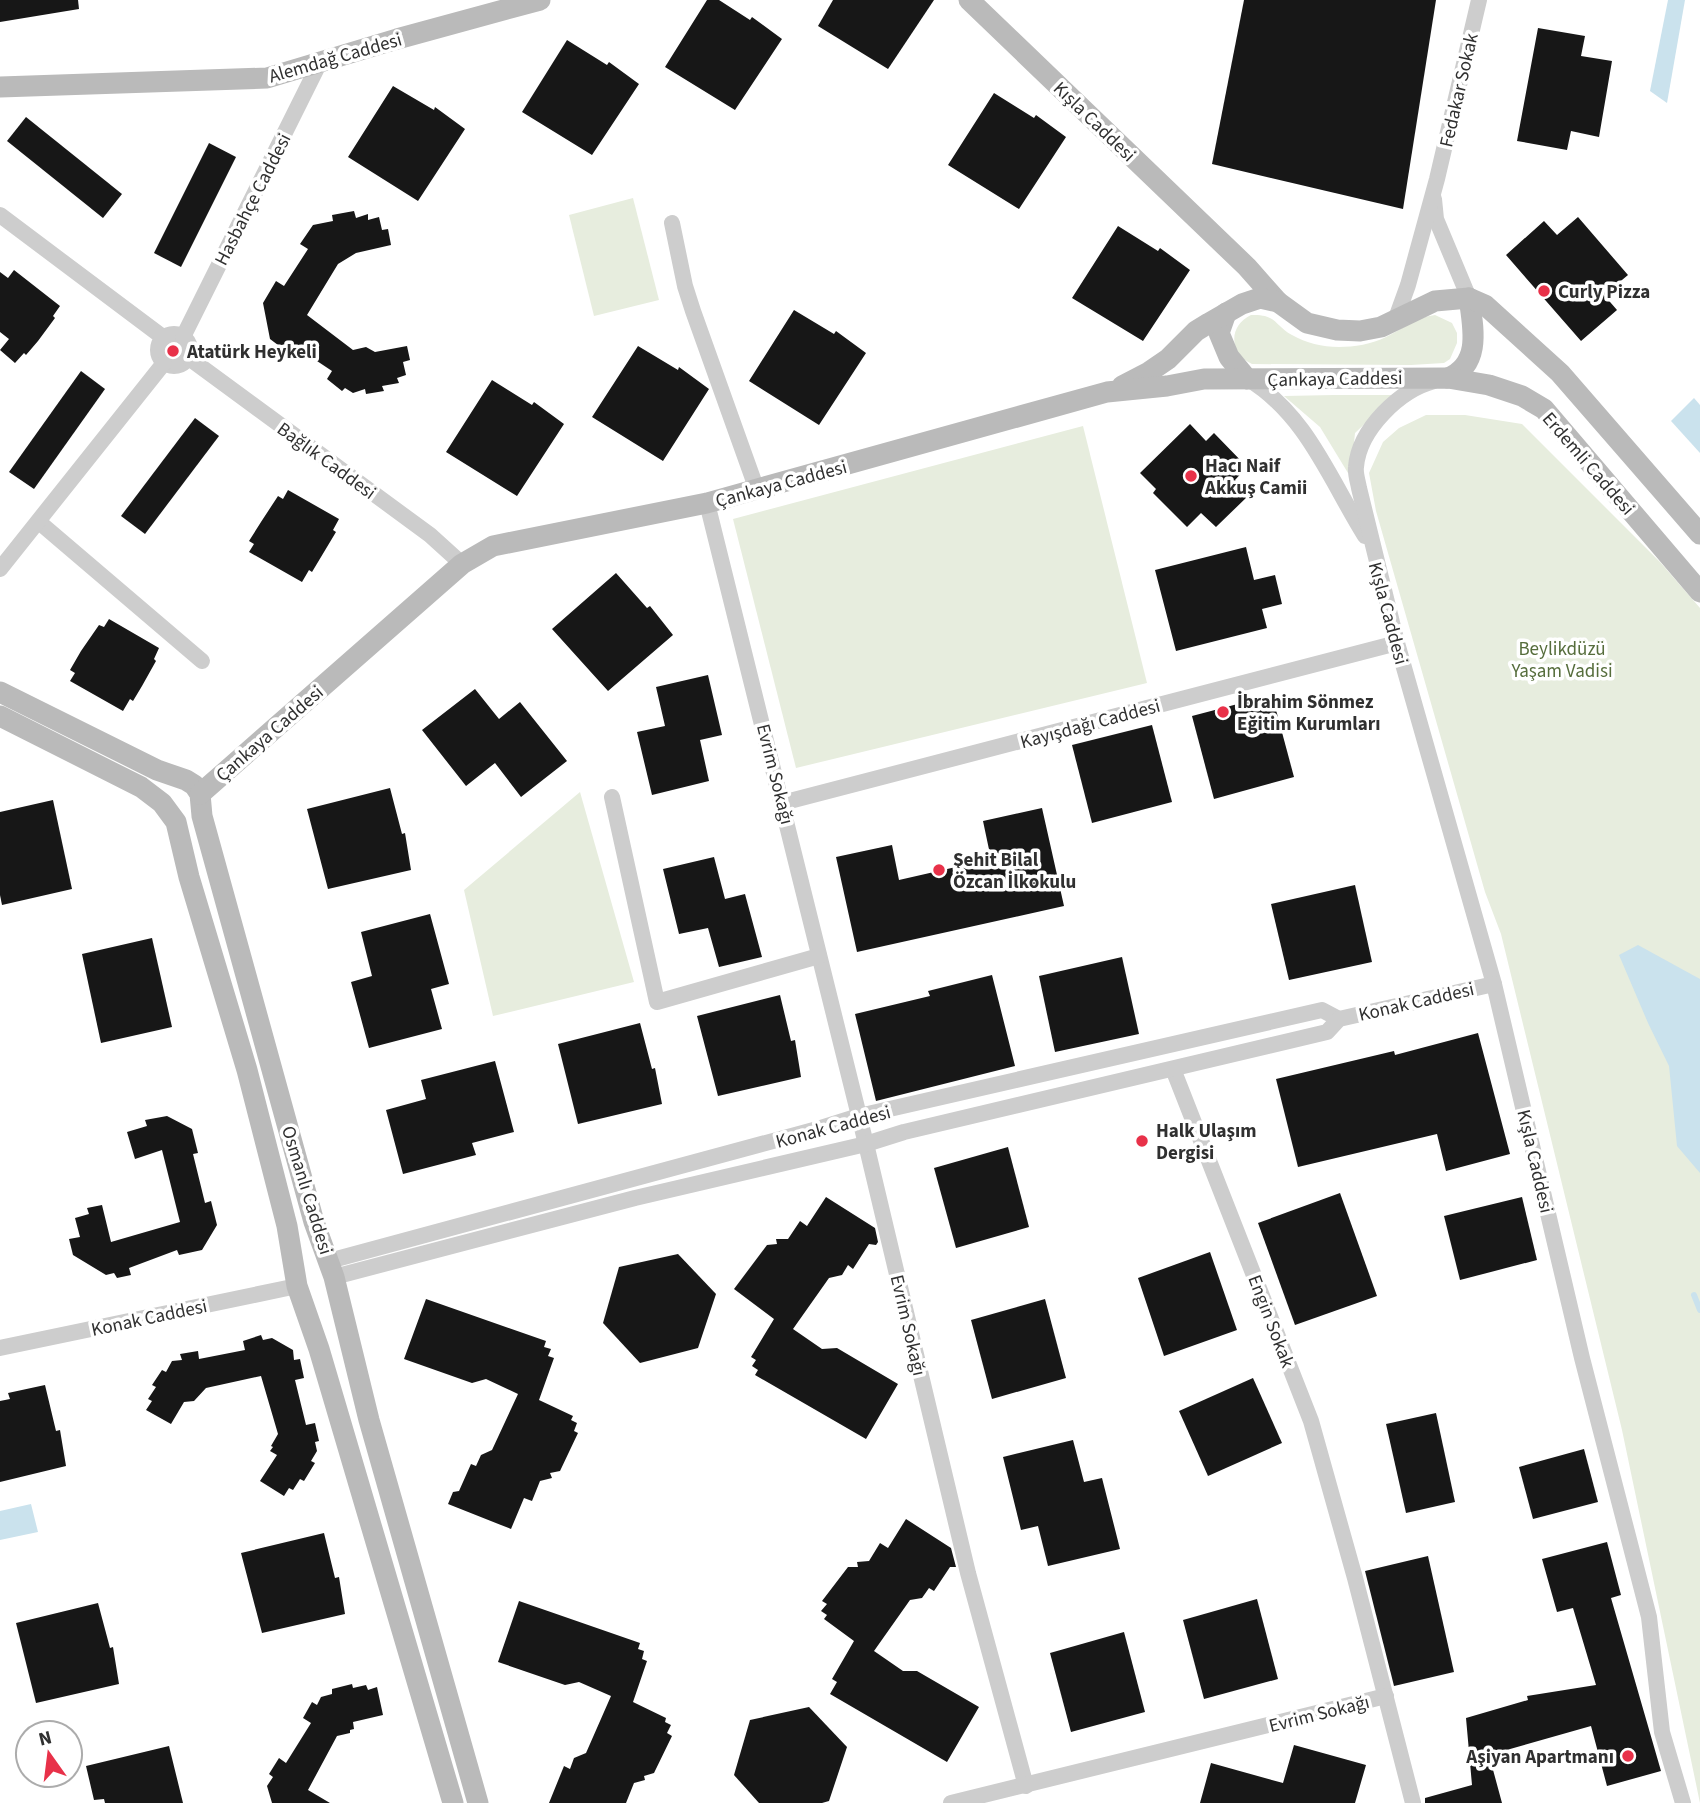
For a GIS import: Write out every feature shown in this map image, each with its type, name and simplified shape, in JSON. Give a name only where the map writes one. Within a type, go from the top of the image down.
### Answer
[{"type":"main road","name":"Alemdağ Caddesi","points":[[0,87],[267,78],[540,0]]},
{"type":"main road","name":"Kışla Caddesi","points":[[970,0],[1247,268],[1278,302],[1307,323],[1336,331],[1360,331],[1381,327],[1435,301],[1469,298]]},
{"type":"main road","points":[[1107,392],[1149,372],[1168,359],[1196,331],[1242,304],[1261,298],[1278,302]]},
{"type":"main road","points":[[1448,378],[1466,365],[1472,352],[1474,338],[1469,298]]},
{"type":"main road","name":"Erdemli Caddesi","points":[[1469,298],[1485,305],[1560,373],[1700,534]]},
{"type":"main road","points":[[1226,313],[1219,333],[1229,357],[1247,379]]},
{"type":"main road","name":"Erdemli Caddesi","points":[[1448,378],[1489,385],[1522,396],[1544,409],[1700,592]]},
{"type":"main road","name":"Çankaya Caddesi","points":[[201,799],[462,564],[493,546],[707,503],[1107,392],[1205,379],[1448,378]]},
{"type":"main road","points":[[0,692],[156,770],[194,785],[201,799],[193,814],[181,817],[166,809],[141,787],[0,716]]},
{"type":"main road","points":[[166,809],[167,786],[180,778]]},
{"type":"main road","name":"Osmanlı Caddesi","points":[[201,799],[202,816],[314,1222],[332,1269],[369,1420],[478,1803]]},
{"type":"main road","name":"Osmanlı Caddesi","points":[[166,809],[176,822],[189,877],[247,1070],[287,1226],[298,1285],[453,1803]]},
{"type":"main road","points":[[311,1259],[332,1269],[324,1298],[315,1301],[298,1285],[311,1259]]},
{"type":"street","name":"Fedakar Sokak","points":[[1437,179],[1479,0]]},
{"type":"street","name":"Hasbahçe Caddesi","points":[[183,337],[320,62]]},
{"type":"street","points":[[1437,179],[1433,206],[1436,219],[1469,298]]},
{"type":"street","points":[[1395,321],[1408,285],[1437,179]]},
{"type":"street","points":[[0,215],[164,338]]},
{"type":"street","points":[[672,223],[689,298],[757,490]]},
{"type":"street","points":[[173,334],[183,337],[190,344],[189,358],[177,366],[164,363],[158,347],[164,338],[173,334]]},
{"type":"street","name":"Bağlık Caddesi","points":[[189,358],[430,535],[462,564]]},
{"type":"street","points":[[2,561],[38,523],[164,363]]},
{"type":"street","name":"Kışla Caddesi","points":[[1448,378],[1425,384],[1404,396],[1386,412],[1368,433],[1356,467],[1372,546],[1397,643],[1494,984],[1582,1358],[1649,1618],[1661,1732],[1681,1803]]},
{"type":"street","points":[[1247,379],[1281,403],[1307,436],[1372,546]]},
{"type":"street","name":"Evrim Sokağı","points":[[707,503],[866,1144],[968,1573],[1026,1786],[1386,1696]]},
{"type":"street","points":[[38,523],[202,662]]},
{"type":"street","name":"Kayışdağı Caddesi","points":[[782,803],[1397,643]]},
{"type":"street","points":[[612,797],[657,1002],[819,956]]},
{"type":"street","name":"Konak Caddesi","points":[[332,1269],[859,1116],[1322,1010],[1339,1018],[1494,984]]},
{"type":"street","name":"Konak Caddesi","points":[[332,1269],[354,1270],[635,1198],[866,1144],[904,1132],[1328,1032],[1339,1018]]},
{"type":"street","name":"Engin Sokak","points":[[1173,1069],[1311,1421],[1413,1803]]},
{"type":"street","name":"Konak Caddesi","points":[[0,1348],[298,1285]]},
{"type":"street","points":[[951,1803],[1026,1786]]},
{"type":"green space","points":[[633,198],[659,300],[594,316],[569,215]]},
{"type":"green space","points":[[1251,315],[1271,318],[1286,331],[1303,340],[1339,347],[1375,342],[1416,321],[1435,315],[1452,323],[1457,333],[1457,343],[1450,359],[1444,363],[1252,364],[1239,353],[1234,340],[1238,326]]},
{"type":"green space","points":[[1395,395],[1355,433],[1351,472],[1348,473],[1320,427],[1284,396]]},
{"type":"green space","name":"Beylikdüzü Yaşam Vadisi","points":[[1426,415],[1465,415],[1522,424],[1660,562],[1700,608],[1700,1803],[1622,1430],[1501,934],[1485,892],[1376,511],[1369,473],[1383,442],[1399,428]]},
{"type":"green space","points":[[1083,426],[1147,683],[796,768],[733,519]]},
{"type":"green space","points":[[580,792],[634,982],[493,1016],[464,890]]},
{"type":"water","points":[[1668,0],[1685,0],[1667,103],[1650,91]]},
{"type":"water","points":[[1694,398],[1700,405],[1700,453],[1671,421]]},
{"type":"water","points":[[1638,945],[1700,979],[1700,1173],[1677,1146],[1669,1066],[1619,955]]},
{"type":"water","points":[[31,1504],[38,1532],[0,1540],[0,1511]]},
{"type":"building","points":[[0,0],[78,0],[79,9],[0,22]]},
{"type":"building","points":[[707,0],[719,0],[750,20],[752,17],[782,39],[735,110],[665,67]]},
{"type":"building","points":[[833,0],[934,0],[888,69],[818,26]]},
{"type":"building","points":[[1244,0],[1436,0],[1403,209],[1212,164]]},
{"type":"building","points":[[1538,28],[1585,36],[1581,56],[1612,61],[1599,137],[1571,131],[1567,150],[1517,141]]},
{"type":"building","points":[[567,40],[607,65],[609,62],[639,84],[592,155],[522,112]]},
{"type":"building","points":[[393,86],[434,110],[435,107],[465,129],[418,201],[348,157]]},
{"type":"building","points":[[994,93],[1034,118],[1036,115],[1066,137],[1019,209],[948,165]]},
{"type":"building","points":[[26,117],[122,194],[103,218],[7,141]]},
{"type":"building","points":[[209,143],[236,157],[181,267],[154,253]]},
{"type":"building","points":[[354,211],[356,218],[368,214],[368,220],[379,217],[382,230],[388,229],[391,245],[356,253],[338,264],[307,315],[353,350],[366,347],[375,352],[407,346],[410,360],[403,362],[406,375],[397,378],[399,383],[382,386],[384,391],[366,394],[365,389],[353,393],[345,388],[342,391],[327,379],[332,371],[296,347],[290,354],[270,339],[263,303],[276,281],[284,286],[308,249],[300,244],[313,225],[333,221],[332,215]]},
{"type":"building","points":[[1578,217],[1628,275],[1604,295],[1617,310],[1581,341],[1506,255],[1544,221],[1557,235]]},
{"type":"building","points":[[1118,226],[1158,251],[1160,248],[1190,270],[1143,341],[1072,298]]},
{"type":"building","points":[[14,270],[60,306],[53,316],[55,318],[38,341],[15,363],[0,350],[9,339],[0,332],[0,272],[8,278]]},
{"type":"building","points":[[794,310],[834,334],[836,331],[866,353],[819,425],[749,381]]},
{"type":"building","points":[[638,346],[678,370],[679,367],[709,389],[663,461],[592,417]]},
{"type":"building","points":[[81,371],[105,389],[34,489],[9,472]]},
{"type":"building","points":[[492,380],[532,405],[534,402],[564,424],[517,496],[446,452]]},
{"type":"building","points":[[195,418],[219,436],[145,534],[121,516]]},
{"type":"building","name":"Hacı Naif Akkuş Camii","points":[[1190,424],[1206,441],[1214,433],[1247,467],[1235,480],[1249,495],[1216,527],[1201,513],[1187,527],[1153,493],[1156,489],[1140,473]]},
{"type":"building","points":[[288,490],[339,519],[333,530],[336,532],[312,572],[309,570],[302,582],[249,552],[254,544],[249,541],[278,496],[283,499]]},
{"type":"building","points":[[1246,547],[1254,580],[1275,575],[1282,604],[1262,609],[1267,628],[1176,651],[1155,570]]},
{"type":"building","points":[[616,573],[647,608],[650,606],[673,635],[608,691],[552,629]]},
{"type":"building","points":[[109,619],[159,648],[154,659],[156,661],[142,686],[123,711],[70,681],[75,673],[70,670],[81,651],[99,625],[104,627]]},
{"type":"building","points":[[708,675],[722,735],[700,740],[709,781],[652,795],[637,732],[665,726],[656,687]]},
{"type":"building","points":[[475,689],[499,719],[520,702],[567,761],[521,797],[495,763],[466,786],[422,730]]},
{"type":"building","points":[[1272,695],[1294,777],[1214,799],[1192,716]]},
{"type":"building","points":[[1152,725],[1172,802],[1092,823],[1072,745]]},
{"type":"building","points":[[390,788],[402,834],[405,833],[411,870],[328,889],[307,809]]},
{"type":"building","points":[[53,800],[72,889],[2,905],[0,812]]},
{"type":"building","points":[[1042,808],[1064,906],[857,952],[836,857],[892,845],[899,880],[991,859],[983,821]]},
{"type":"building","points":[[714,857],[725,899],[745,894],[762,957],[719,967],[708,928],[679,934],[663,869]]},
{"type":"building","points":[[1355,885],[1372,962],[1289,980],[1271,904]]},
{"type":"building","points":[[430,914],[449,984],[431,989],[442,1029],[369,1048],[351,982],[372,976],[361,932]]},
{"type":"building","points":[[152,938],[172,1027],[101,1043],[82,954]]},
{"type":"building","points":[[1122,957],[1139,1034],[1055,1052],[1039,976]]},
{"type":"building","points":[[992,975],[1015,1066],[876,1101],[855,1014],[930,996],[928,991]]},
{"type":"building","points":[[780,995],[791,1041],[795,1040],[801,1077],[718,1096],[697,1016]]},
{"type":"building","points":[[640,1023],[652,1069],[655,1068],[662,1104],[578,1124],[558,1044]]},
{"type":"building","points":[[1478,1033],[1510,1154],[1446,1171],[1437,1134],[1298,1167],[1276,1079],[1394,1051],[1395,1055]]},
{"type":"building","points":[[495,1061],[514,1132],[472,1143],[476,1155],[403,1174],[386,1110],[426,1099],[421,1080]]},
{"type":"building","points":[[167,1116],[192,1129],[198,1153],[193,1154],[205,1203],[211,1201],[217,1225],[202,1250],[179,1255],[177,1250],[129,1268],[131,1275],[117,1278],[114,1273],[106,1275],[73,1255],[69,1239],[80,1237],[75,1218],[89,1214],[87,1208],[102,1205],[111,1242],[180,1222],[162,1150],[135,1159],[127,1132],[147,1126],[145,1120]]},
{"type":"building","points":[[1008,1147],[1029,1227],[956,1248],[934,1168]]},
{"type":"building","points":[[1340,1193],[1377,1296],[1295,1325],[1258,1223]]},
{"type":"building","points":[[826,1197],[875,1228],[878,1242],[876,1245],[869,1244],[853,1269],[848,1265],[842,1275],[829,1278],[793,1329],[822,1349],[837,1348],[898,1384],[866,1439],[755,1375],[758,1370],[752,1366],[756,1360],[751,1357],[774,1319],[734,1289],[767,1245],[777,1244],[776,1239],[788,1239],[800,1221],[807,1226]]},
{"type":"building","points":[[1522,1197],[1537,1260],[1460,1280],[1444,1216]]},
{"type":"building","points":[[1210,1252],[1237,1330],[1164,1356],[1138,1278]]},
{"type":"building","points":[[678,1254],[716,1294],[698,1348],[640,1363],[603,1323],[619,1267]]},
{"type":"building","points":[[426,1299],[546,1341],[544,1347],[551,1349],[548,1356],[554,1358],[539,1400],[573,1416],[571,1420],[577,1423],[574,1431],[578,1433],[560,1471],[550,1473],[552,1478],[540,1481],[532,1501],[524,1498],[511,1529],[448,1504],[453,1492],[459,1491],[471,1464],[476,1466],[481,1455],[492,1450],[518,1394],[486,1379],[472,1383],[404,1359]]},
{"type":"building","points":[[1045,1299],[1066,1378],[992,1399],[971,1320]]},
{"type":"building","points":[[261,1335],[263,1340],[272,1338],[293,1350],[294,1360],[300,1359],[304,1378],[295,1380],[306,1425],[315,1423],[319,1441],[315,1442],[317,1451],[311,1461],[315,1463],[304,1481],[300,1479],[293,1490],[289,1488],[284,1496],[260,1481],[277,1455],[270,1451],[278,1434],[261,1376],[206,1388],[194,1401],[184,1402],[171,1424],[146,1410],[152,1401],[148,1399],[156,1387],[152,1385],[162,1370],[166,1372],[172,1361],[182,1360],[180,1354],[198,1351],[199,1359],[245,1350],[243,1341]]},
{"type":"building","points":[[1253,1378],[1282,1443],[1208,1476],[1179,1411]]},
{"type":"building","points":[[45,1385],[56,1431],[60,1430],[66,1466],[0,1482],[0,1401],[10,1399],[8,1393]]},
{"type":"building","points":[[1436,1413],[1455,1502],[1406,1513],[1386,1424]]},
{"type":"building","points":[[1073,1440],[1084,1482],[1102,1478],[1120,1549],[1048,1566],[1038,1526],[1021,1530],[1003,1457]]},
{"type":"building","points":[[1584,1449],[1598,1502],[1533,1519],[1519,1467]]},
{"type":"building","points":[[906,1519],[951,1548],[956,1567],[950,1567],[934,1591],[929,1588],[922,1598],[910,1600],[874,1651],[903,1671],[917,1671],[979,1707],[947,1762],[830,1694],[837,1682],[832,1679],[854,1641],[824,1619],[827,1615],[821,1611],[827,1604],[822,1601],[848,1567],[858,1567],[857,1562],[869,1561],[880,1543],[888,1548]]},
{"type":"building","points":[[324,1533],[335,1578],[339,1577],[345,1614],[262,1633],[241,1553]]},
{"type":"building","points":[[1607,1542],[1621,1595],[1611,1598],[1661,1771],[1607,1786],[1591,1726],[1489,1755],[1502,1803],[1425,1803],[1425,1798],[1472,1785],[1466,1718],[1528,1700],[1527,1696],[1596,1685],[1573,1608],[1557,1612],[1542,1559]]},
{"type":"building","points":[[1428,1556],[1454,1672],[1394,1686],[1365,1571]]},
{"type":"building","points":[[1257,1599],[1278,1679],[1204,1699],[1183,1620]]},
{"type":"building","points":[[519,1601],[640,1643],[638,1649],[644,1651],[642,1659],[647,1661],[633,1702],[666,1718],[665,1722],[671,1725],[667,1733],[672,1736],[654,1773],[644,1776],[645,1780],[634,1783],[626,1803],[549,1803],[564,1766],[570,1769],[574,1758],[586,1753],[611,1696],[579,1682],[565,1685],[498,1662]]},
{"type":"building","points":[[98,1603],[110,1648],[113,1647],[119,1684],[36,1703],[16,1623]]},
{"type":"building","points":[[1124,1632],[1145,1712],[1071,1732],[1050,1653]]},
{"type":"building","points":[[352,1684],[353,1688],[366,1685],[368,1690],[377,1687],[383,1715],[353,1722],[354,1729],[350,1730],[350,1733],[337,1736],[308,1790],[330,1803],[272,1803],[267,1786],[273,1777],[269,1774],[279,1758],[286,1763],[311,1723],[303,1718],[312,1702],[317,1705],[321,1697],[332,1694],[332,1689]]},
{"type":"building","points":[[809,1707],[847,1747],[829,1801],[759,1803],[734,1775],[750,1720]]},
{"type":"building","points":[[1294,1745],[1366,1765],[1355,1803],[1200,1803],[1211,1763],[1283,1783]]},
{"type":"building","points":[[169,1746],[183,1803],[105,1803],[104,1799],[94,1800],[86,1766]]},
{"type":"waterway","points":[[1694,1295],[1700,1310]]},
{"type":"place","name":"Curly Pizza","points":[[1544,291]]},
{"type":"place","name":"Atatürk Heykeli","points":[[173,351]]},
{"type":"place","name":"Hacı Naif Akkuş Camii","points":[[1191,476]]},
{"type":"place","name":"İbrahim Sönmez Eğitim Kurumları","points":[[1223,712]]},
{"type":"place","name":"Şehit Bilal Özcan İlkokulu","points":[[939,870]]},
{"type":"place","name":"Halk Ulaşım Dergisi","points":[[1142,1141]]},
{"type":"place","name":"Aşiyan Apartmanı","points":[[1628,1756]]}]
